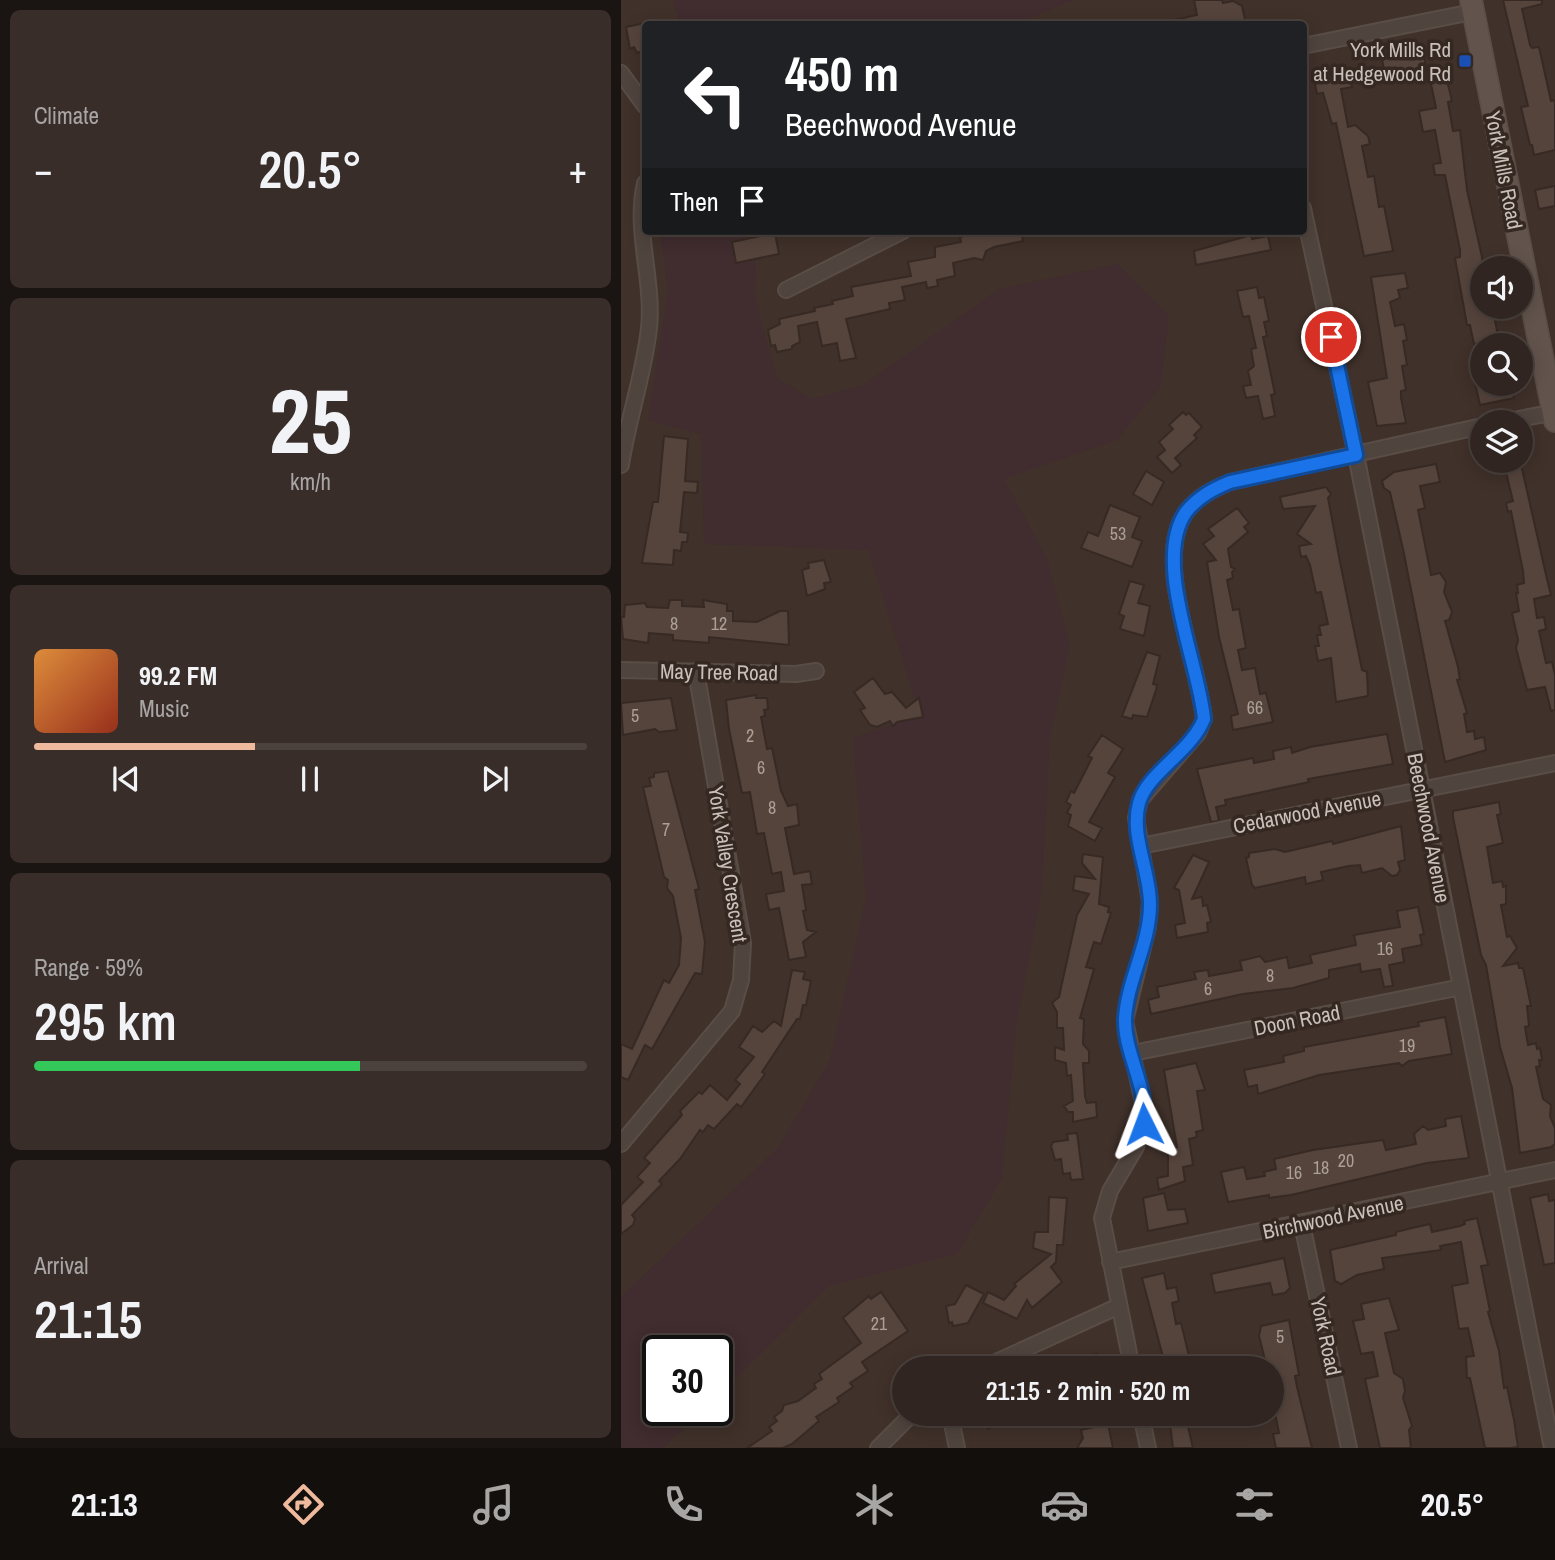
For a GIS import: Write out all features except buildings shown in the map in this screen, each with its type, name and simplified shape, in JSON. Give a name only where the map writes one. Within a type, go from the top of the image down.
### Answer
[{"type":"main road","name":"York Mills Road","points":[[1472,6],[1554,415]]},
{"type":"street","points":[[1307,45],[1472,6]]},
{"type":"street","points":[[621,73],[642,99]]},
{"type":"street","name":"Beechwood Avenue","points":[[1307,227],[1356,455],[1552,1448]]},
{"type":"street","points":[[621,465],[649,329],[650,296],[645,235]]},
{"type":"street","points":[[786,290],[895,235]]},
{"type":"street","points":[[1533,418],[1554,415]]},
{"type":"street","points":[[1129,1356],[1102,1218],[1104,1206],[1135,1147],[1145,1112],[1125,1021],[1148,928],[1150,901],[1136,818],[1140,800],[1198,733],[1204,719],[1175,581],[1175,545],[1186,513],[1201,497],[1230,482],[1470,429]]},
{"type":"street","name":"May Tree Road","points":[[621,670],[795,674],[816,671]]},
{"type":"street","name":"York Valley Crescent","points":[[621,1144],[732,1011],[741,980],[743,943],[696,671]]},
{"type":"street","name":"Cedarwood Avenue","points":[[1141,846],[1555,763]]},
{"type":"street","name":"Doon Road","points":[[1133,1053],[1461,987]]},
{"type":"street","name":"Birchwood Avenue","points":[[1110,1262],[1555,1170]]},
{"type":"street","name":"York Road","points":[[1302,1224],[1349,1448]]},
{"type":"street","points":[[1009,1356],[1119,1306]]},
{"type":"street","points":[[878,1448],[900,1426]]},
{"type":"street","points":[[952,1426],[957,1448]]},
{"type":"street","points":[[1143,1426],[1148,1448]]},
{"type":"shaded area","points":[[673,0],[1074,0],[1022,21],[679,21]]},
{"type":"shaded area","points":[[661,235],[756,235],[755,298],[777,378],[812,399],[863,385],[999,289],[1118,264],[1169,316],[1161,386],[1117,440],[1004,479],[1047,559],[1070,646],[1050,736],[1042,890],[1016,1026],[1002,1178],[957,1254],[829,1286],[733,1381],[733,1335],[642,1335],[642,1426],[687,1426],[663,1448],[621,1448],[621,1297],[778,1148],[830,1060],[866,898],[853,738],[920,715],[868,550],[704,544],[701,434],[648,420],[668,290]]},
{"type":"place","name":"York Mills Rd at Hedgewood Rd","points":[[1465,61]]},
{"type":"route","points":[[1144,1124],[1144,1098],[1125,1021],[1148,928],[1150,901],[1136,818],[1140,800],[1150,785],[1185,749],[1198,733],[1204,719],[1175,581],[1175,545],[1186,513],[1201,497],[1215,489],[1230,482],[1356,455],[1331,337]]}]
